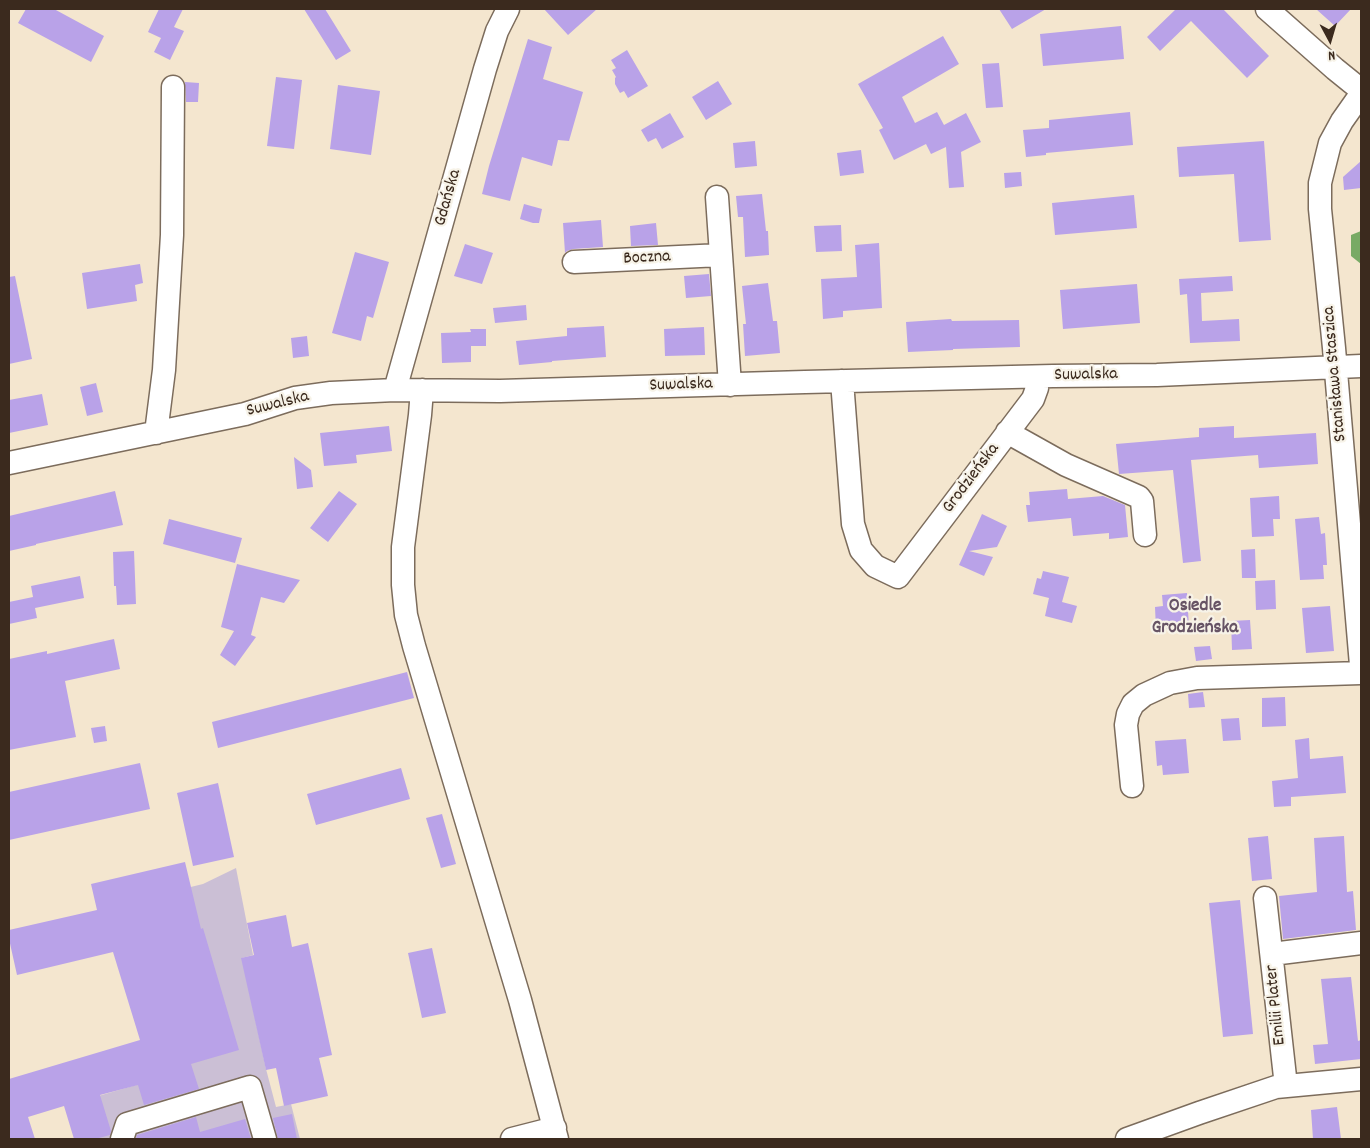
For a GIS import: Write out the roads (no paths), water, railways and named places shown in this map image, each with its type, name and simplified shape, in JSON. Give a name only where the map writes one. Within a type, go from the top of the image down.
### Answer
[{"type":"street","name":"Gdańska","points":[[395,390],[485,69],[497,31],[508,9]]},
{"type":"street","points":[[1267,9],[1361,90]]},
{"type":"street","points":[[156,433],[164,370],[172,236],[173,87]]},
{"type":"street","name":"Stanisława Staszica","points":[[1361,94],[1342,121],[1330,143],[1320,183],[1320,209],[1336,367],[1361,665]]},
{"type":"street","points":[[717,197],[730,385]]},
{"type":"street","name":"Boczna","points":[[574,262],[721,256]]},
{"type":"street","name":"Suwalska","points":[[9,463],[245,414],[295,398],[331,393],[395,390],[500,391],[842,381],[1157,375],[1361,366]]},
{"type":"street","name":"Grodzieńska","points":[[842,381],[853,524],[860,550],[875,566],[898,577],[1033,399],[1037,388],[1037,377]]},
{"type":"street","points":[[422,390],[403,547],[406,615],[520,1000],[556,1134],[512,1139]]},
{"type":"street","points":[[1008,432],[1066,465],[1139,497],[1142,501],[1145,535]]},
{"type":"street","points":[[1132,786],[1126,725],[1128,714],[1133,704],[1144,695],[1170,682],[1198,678],[1361,673]]},
{"type":"street","points":[[1265,898],[1272,954]]},
{"type":"street","name":"Emilii Plater","points":[[1286,1086],[1272,954],[1361,943]]},
{"type":"street","points":[[1126,1139],[1203,1111],[1276,1088],[1361,1079]]},
{"type":"street","points":[[122,1139],[127,1124],[250,1087],[265,1139]]},
{"type":"district","name":"Osiedle Grodzieńska","points":[[1195,618]]}]
